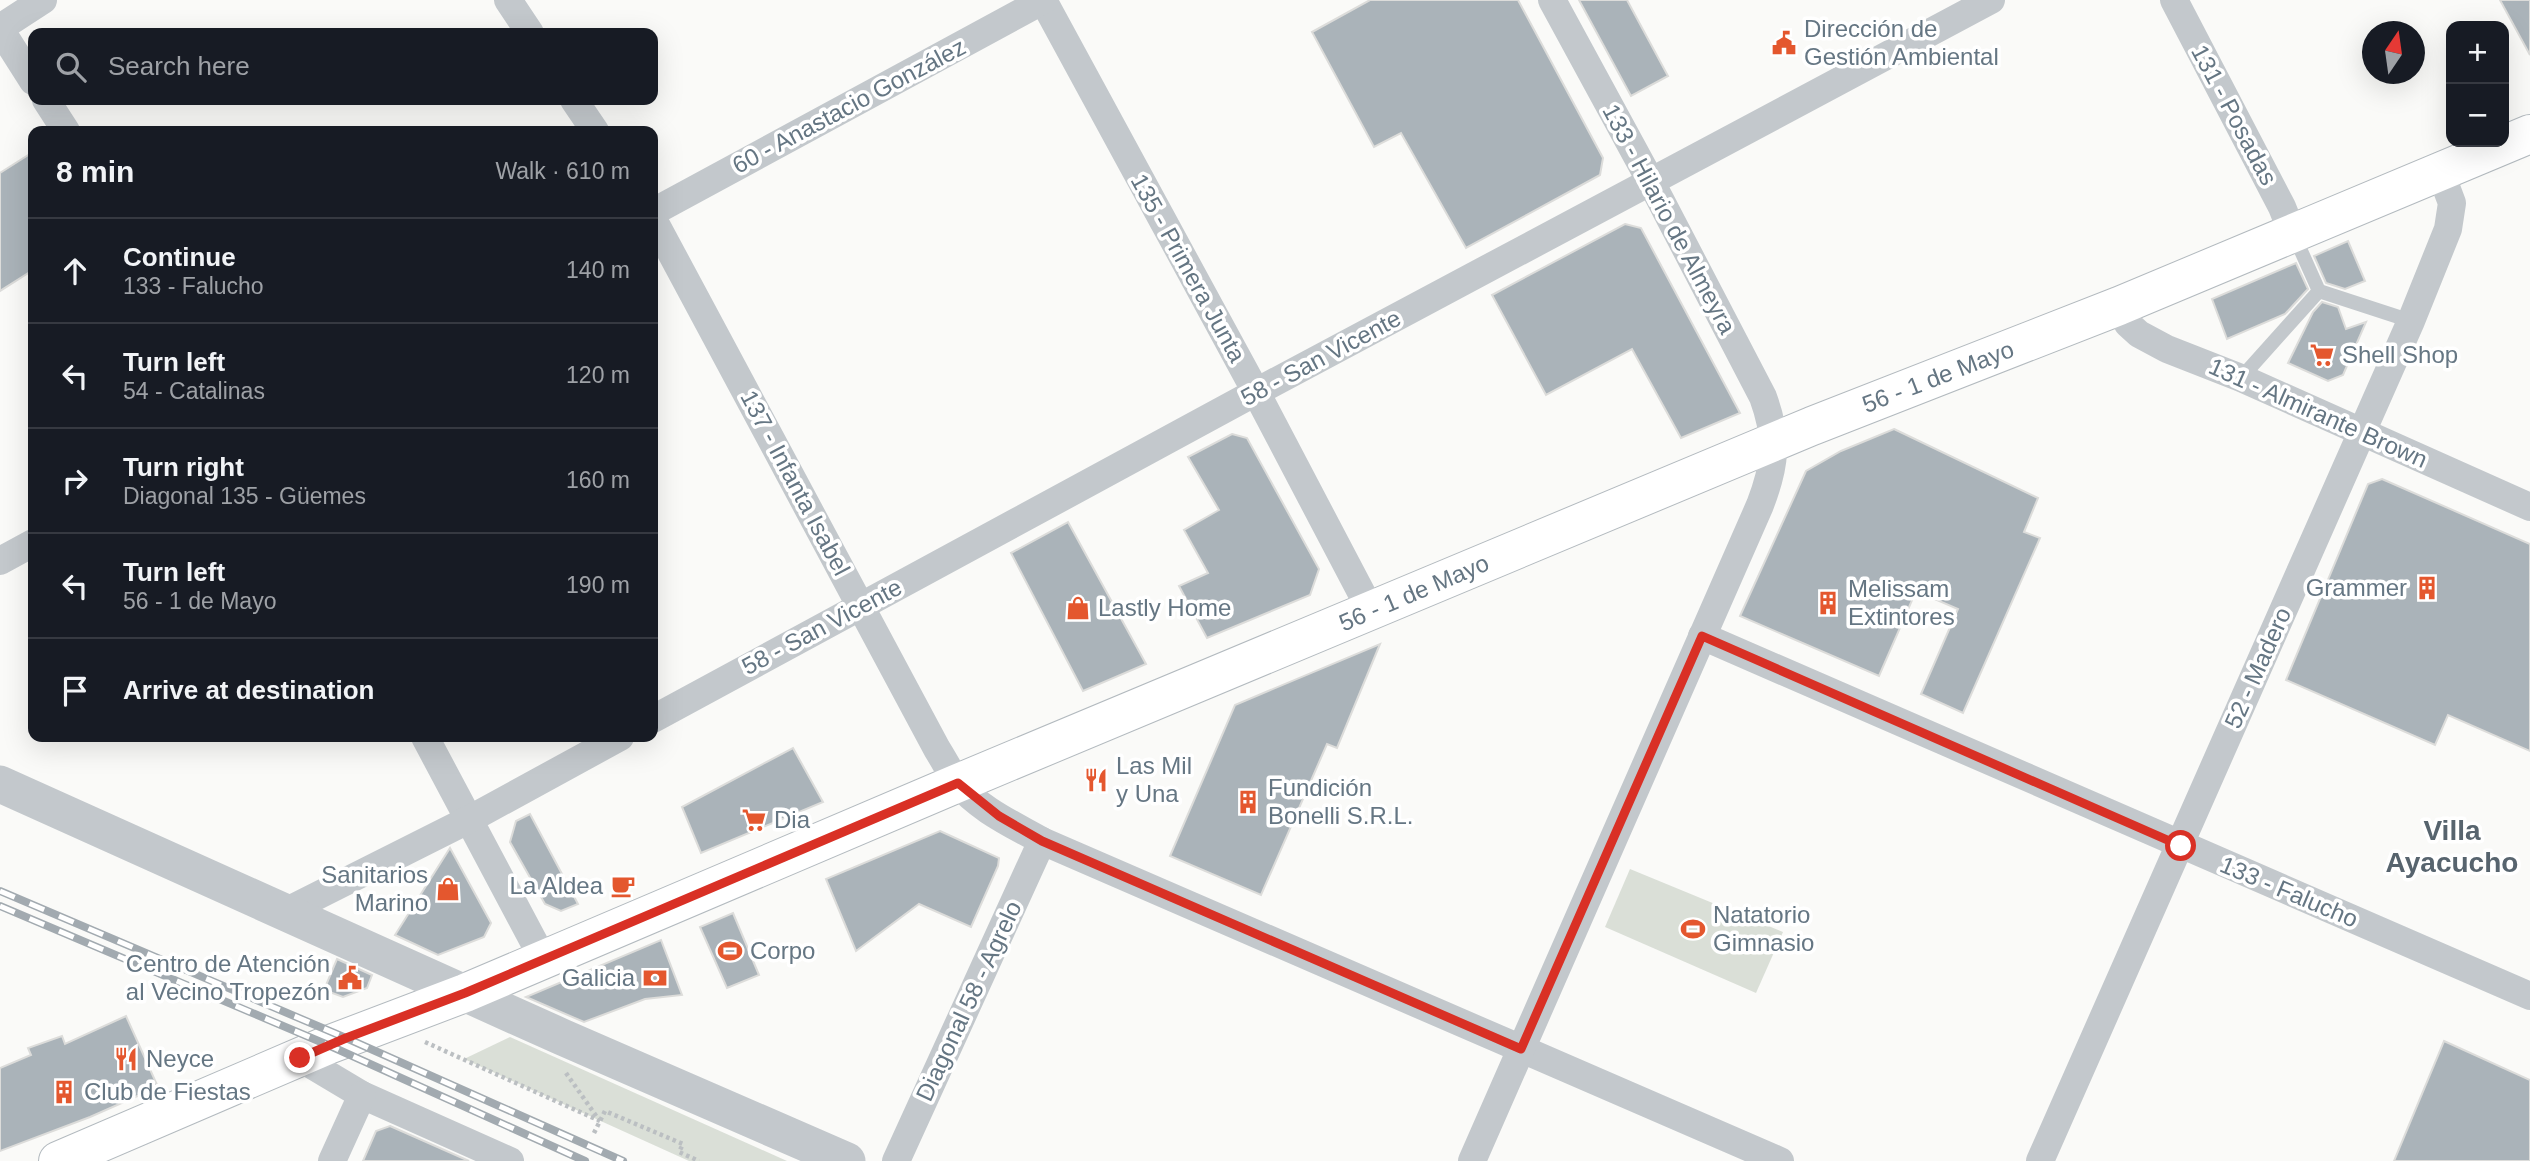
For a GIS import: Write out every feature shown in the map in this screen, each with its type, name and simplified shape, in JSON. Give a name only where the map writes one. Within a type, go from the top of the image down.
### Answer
[{"type":"main road","name":"56 - 1 de Mayo","points":[[58,1161],[300,1058],[465,993],[958,783],[1774,442],[2119,306],[2530,134]]},
{"type":"street","points":[[28,73],[0,29],[43,0]]},
{"type":"street","points":[[508,0],[527,28]]},
{"type":"street","name":"60 - Anastacio González","points":[[658,209],[1044,0]]},
{"type":"street","name":"135 - Primera Junta","points":[[1044,0],[1371,611]]},
{"type":"street","name":"133 - Hilario de Almeyra","points":[[1472,1161],[1768,484],[1774,460],[1771,420],[1763,397],[1552,0]]},
{"type":"street","name":"58 - San Vicente","points":[[658,716],[1991,0]]},
{"type":"street","name":"131 - Posadas","points":[[2174,0],[2282,207],[2292,232]]},
{"type":"street","points":[[49,105],[63,126]]},
{"type":"street","points":[[577,105],[592,126]]},
{"type":"street","name":"52 - Madero","points":[[2040,1161],[2411,321],[2448,229],[2452,203],[2441,171]]},
{"type":"street","name":"137 - Infanta Isabel","points":[[658,228],[937,749],[958,783],[999,816],[1042,841],[1780,1161]]},
{"type":"street","name":"131 - Almirante Brown","points":[[2119,306],[2128,324],[2138,334],[2167,349],[2241,378],[2530,507]]},
{"type":"street","points":[[0,561],[28,546]]},
{"type":"street","name":"133 - Falucho","points":[[1702,636],[2530,996]]},
{"type":"street","points":[[428,742],[543,959]]},
{"type":"street","points":[[285,912],[470,818],[611,742]]},
{"type":"street","points":[[0,784],[562,1037],[847,1161]]},
{"type":"street","name":"Diagonal 58 - Agrelo","points":[[896,1161],[1042,841]]},
{"type":"street","points":[[300,1058],[362,1095],[510,1161]]},
{"type":"street","points":[[332,1161],[362,1095]]},
{"type":"lane","points":[[2292,232],[2319,291],[2411,321]]},
{"type":"lane","points":[[2241,378],[2319,291]]},
{"type":"path","points":[[384,1024],[600,1121]]},
{"type":"path","points":[[562,1037],[553,1056],[600,1121]]},
{"type":"path","points":[[594,1133],[605,1111],[683,1144],[679,1152],[699,1161]]},
{"type":"shaded area","name":"Natatorio Gimnasio","points":[[1630,869],[1783,932],[1756,993],[1605,927]]},
{"type":"shaded area","points":[[510,1037],[787,1161],[689,1161],[464,1059]]},
{"type":"building","points":[[1370,0],[1518,0],[1603,158],[1600,175],[1466,248],[1401,133],[1374,147],[1312,32]]},
{"type":"building","points":[[1579,0],[1627,0],[1668,76],[1631,96]]},
{"type":"building","points":[[2500,0],[2530,0],[2530,55]]},
{"type":"building","points":[[28,155],[28,273],[0,291],[0,173]]},
{"type":"building","points":[[1625,224],[1641,228],[1740,413],[1681,438],[1632,349],[1546,395],[1492,295]]},
{"type":"building","points":[[2348,241],[2365,281],[2345,289],[2326,283],[2314,256]]},
{"type":"building","points":[[2296,263],[2308,289],[2285,314],[2227,339],[2212,299]]},
{"type":"building","name":"Shell Shop","points":[[2322,302],[2338,307],[2346,329],[2366,322],[2343,375],[2328,381],[2288,363],[2313,312]]},
{"type":"building","points":[[1894,429],[2038,498],[2024,532],[2040,538],[1963,713],[1921,694],[1958,609],[1916,591],[1879,676],[1740,616],[1806,471],[1841,451]]},
{"type":"building","points":[[1232,434],[1247,438],[1319,569],[1310,595],[1207,638],[1179,586],[1208,573],[1184,530],[1219,510],[1188,457]]},
{"type":"building","name":"Grammer","points":[[2382,479],[2530,544],[2530,751],[2448,715],[2435,745],[2286,680],[2368,484]]},
{"type":"building","name":"Lastly Home","points":[[1068,522],[1146,664],[1083,691],[1011,553]]},
{"type":"building","name":"Fundición Bonelli S.R.L.","points":[[1380,644],[1337,748],[1327,744],[1261,895],[1170,856],[1235,705]]},
{"type":"building","points":[[793,748],[823,802],[701,853],[682,807]]},
{"type":"building","points":[[530,814],[578,904],[561,911],[545,904],[510,842],[516,821]]},
{"type":"building","points":[[940,831],[999,858],[971,927],[919,904],[856,951],[826,879]]},
{"type":"building","name":"Sanitarios Marino","points":[[450,848],[491,923],[484,937],[438,955],[395,935]]},
{"type":"building","name":"Corpo","points":[[733,913],[759,975],[727,988],[700,927]]},
{"type":"building","points":[[661,940],[682,995],[645,999],[584,1022],[526,997]]},
{"type":"building","name":"Centro de Atención al Vecino Tropezón","points":[[337,959],[372,975],[367,988],[343,997],[324,990]]},
{"type":"building","points":[[126,1016],[158,1087],[90,1117],[0,1151],[0,1068],[31,1055],[28,1048],[62,1036],[65,1044]]},
{"type":"building","points":[[2444,1041],[2530,1080],[2530,1161],[2394,1161]]},
{"type":"building","points":[[390,1126],[469,1161],[363,1161],[376,1131]]},
{"type":"railway","points":[[0,891],[346,1038],[623,1161]]},
{"type":"railway","points":[[0,906],[328,1045],[585,1161]]},
{"type":"place","name":"Dirección de Gestión Ambiental","points":[[1784,43]]},
{"type":"place","name":"Shell Shop","points":[[2322,355]]},
{"type":"place","name":"Grammer","points":[[2427,588]]},
{"type":"place","name":"Melissam Extintores","points":[[1828,603]]},
{"type":"place","name":"Lastly Home","points":[[1078,608]]},
{"type":"place","name":"Las Mil y Una","points":[[1096,780]]},
{"type":"place","name":"Fundición Bonelli S.R.L.","points":[[1248,802]]},
{"type":"place","name":"Dia","points":[[754,820]]},
{"type":"place","name":"La Aldea","points":[[623,886]]},
{"type":"place","name":"Sanitarios Marino","points":[[448,889]]},
{"type":"place","name":"Natatorio Gimnasio","points":[[1693,929]]},
{"type":"place","name":"Corpo","points":[[730,951]]},
{"type":"place","name":"Centro de Atención al Vecino Tropezón","points":[[350,978]]},
{"type":"place","name":"Galicia","points":[[655,978]]},
{"type":"place","name":"Neyce","points":[[126,1059]]},
{"type":"place","name":"Club de Fiestas","points":[[64,1092]]},
{"type":"district","name":"Villa Ayacucho","points":[[2452,846]]},
{"type":"route","points":[[300,1058],[465,993],[958,783],[999,816],[1042,841],[1521,1049],[1702,636],[2181,846]]}]
